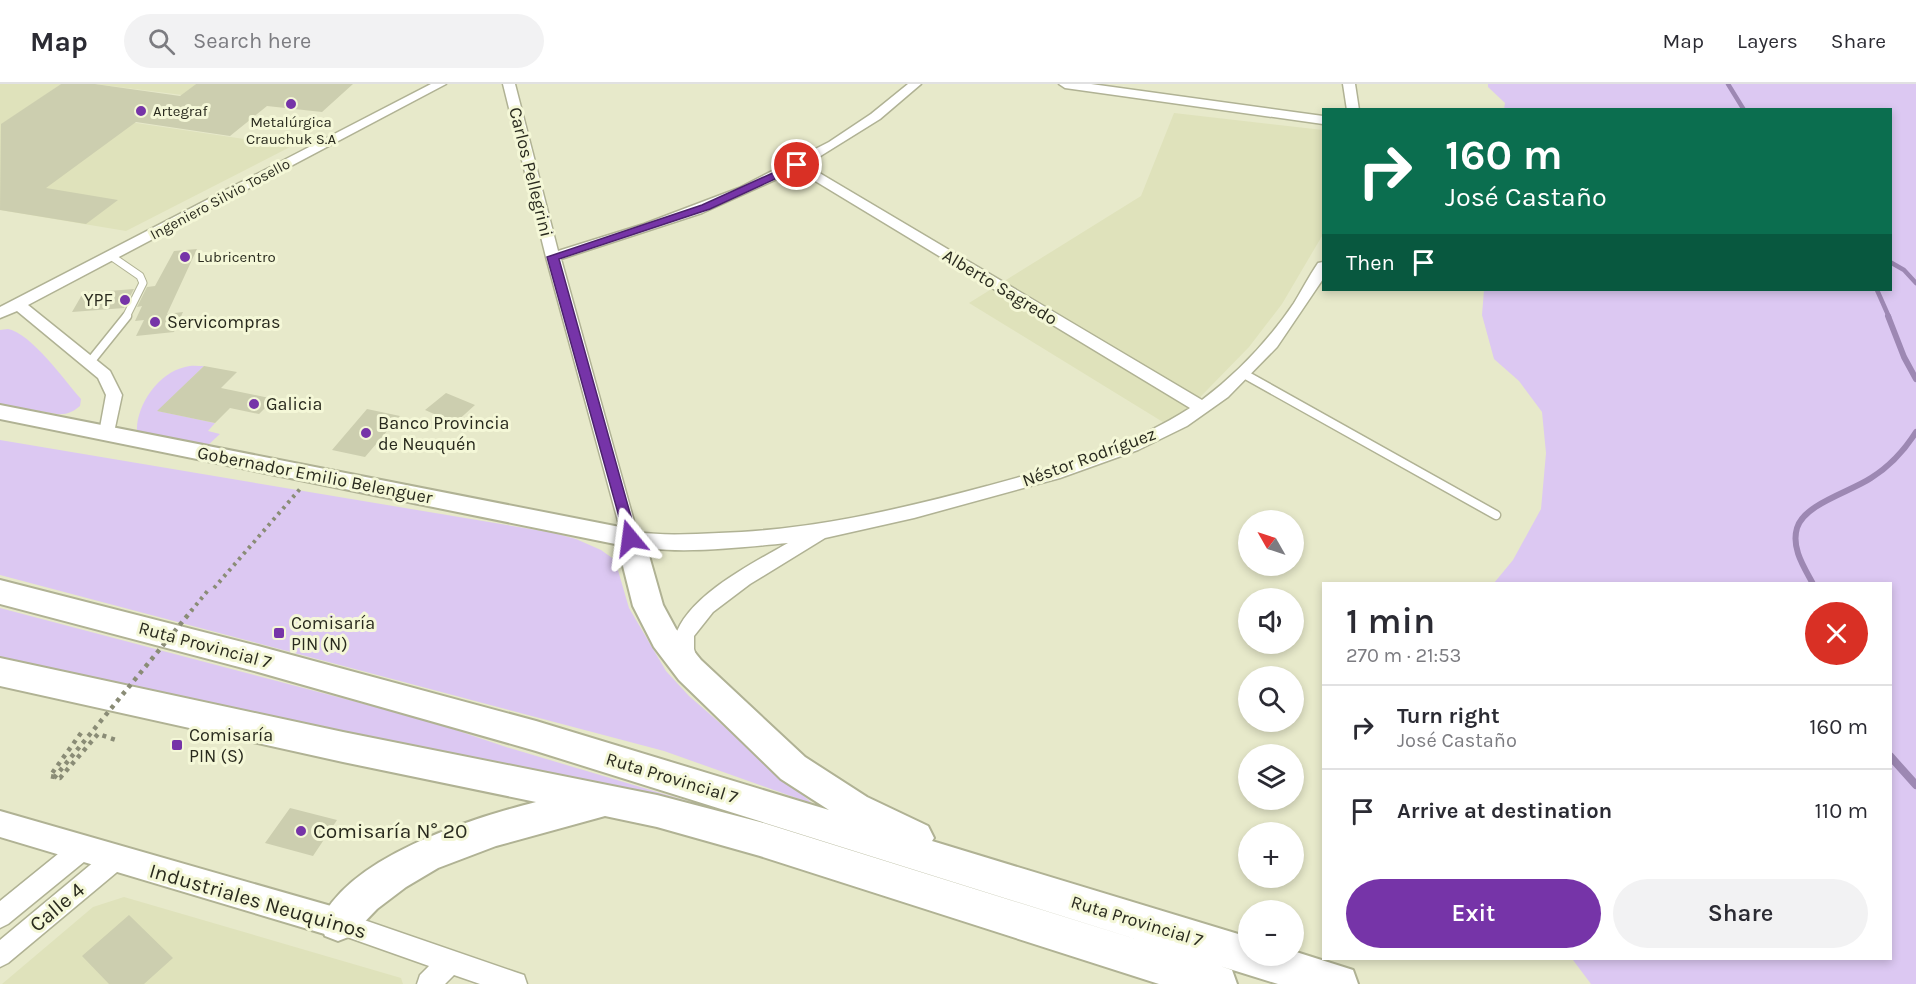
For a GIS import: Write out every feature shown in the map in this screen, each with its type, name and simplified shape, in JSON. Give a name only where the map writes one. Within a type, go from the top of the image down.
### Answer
[{"type":"highway","points":[[630,538],[648,606],[665,638],[690,670],[766,744],[793,768],[825,790],[888,825],[1013,883]]},
{"type":"highway","name":"Ruta Provincial 7","points":[[0,592],[258,659],[536,736],[1339,984]]},
{"type":"highway","name":"Ruta Provincial 7","points":[[0,672],[342,747],[609,800],[760,839],[1218,984]]},
{"type":"highway","points":[[338,923],[371,889],[398,870],[422,858],[484,834],[609,800]]},
{"type":"street","name":"Ingeniero Silvio Tosello","points":[[0,313],[440,84]]},
{"type":"street","name":"Carlos Pellegrini","points":[[508,84],[630,538]]},
{"type":"street","points":[[553,257],[706,207],[797,165],[870,121],[915,84]]},
{"type":"street","points":[[1065,84],[1322,120]]},
{"type":"street","points":[[1349,84],[1353,108]]},
{"type":"street","name":"Alberto Sagredo","points":[[797,165],[1202,408]]},
{"type":"street","name":"Néstor Rodríguez","points":[[630,538],[656,543],[823,531],[965,498],[1045,476],[1152,437],[1202,408],[1244,374],[1274,342],[1300,307],[1322,269]]},
{"type":"street","points":[[18,304],[104,375],[114,395],[107,433]]},
{"type":"street","name":"Gobernador Emilio Belenguer","points":[[0,412],[630,538]]},
{"type":"street","name":"Néstor Rodríguez","points":[[690,670],[684,652],[684,637],[701,611],[737,584],[823,531]]},
{"type":"street","name":"Industriales Neuquinos","points":[[0,825],[338,923],[515,984]]},
{"type":"street","name":"Calle 4","points":[[0,916],[82,849]]},
{"type":"street","name":"Calle 4","points":[[0,955],[115,859]]},
{"type":"street","points":[[429,984],[450,961]]},
{"type":"lane","points":[[90,362],[124,321],[143,283],[140,276],[111,256]]},
{"type":"lane","points":[[1244,374],[1496,515]]},
{"type":"path","points":[[54,778],[212,588],[313,475]]},
{"type":"path","points":[[81,733],[50,776],[60,778],[98,734],[119,741]]},
{"type":"shaded area","points":[[0,84],[61,84],[28,107],[292,146],[126,231],[0,210]]},
{"type":"shaded area","points":[[95,84],[196,84],[182,95]]},
{"type":"shaded area","points":[[1488,84],[1916,84],[1916,984],[1591,984],[1573,960],[1892,960],[1892,582],[1495,582],[1513,560],[1541,509],[1546,453],[1542,412],[1519,381],[1494,359],[1482,315],[1484,291],[1892,291],[1892,108],[1504,108],[1505,103],[1488,87]]},
{"type":"shaded area","points":[[1174,113],[1322,130],[1322,236],[1282,304],[1249,347],[1171,427],[969,303],[1141,196]]},
{"type":"shaded area","points":[[8,329],[17,332],[37,348],[81,399],[80,406],[69,413],[60,414],[0,404],[0,330]]},
{"type":"shaded area","points":[[190,366],[204,366],[158,411],[215,423],[208,431],[220,434],[207,446],[137,431],[140,411],[150,392],[158,383],[175,370]]},
{"type":"shaded area","points":[[0,440],[554,533],[576,539],[601,550],[615,560],[629,608],[666,671],[689,696],[813,804],[664,751],[0,575]]},
{"type":"shaded area","points":[[0,608],[429,721],[506,747],[748,819],[505,767],[0,665]]},
{"type":"shaded area","points":[[124,897],[401,978],[403,984],[2,984],[93,907]]},
{"type":"building","points":[[61,84],[95,84],[180,96],[196,84],[353,84],[322,112],[267,106],[230,136],[136,122],[46,188],[118,200],[86,224],[0,210],[1,124]]},
{"type":"building","points":[[197,249],[167,314],[183,312],[174,332],[136,336],[144,320],[135,321],[142,306],[137,307],[147,287],[155,286],[174,251]]},
{"type":"building","points":[[134,289],[124,308],[72,312],[83,293]]},
{"type":"building","points":[[204,366],[237,372],[221,388],[274,399],[259,414],[230,408],[215,423],[157,411]]},
{"type":"building","points":[[446,393],[475,405],[455,423],[425,410]]},
{"type":"building","name":"Banco Provincia de Neuquén","points":[[367,409],[400,416],[365,457],[332,450]]},
{"type":"building","name":"Comisaría N° 20","points":[[290,808],[337,820],[313,856],[265,843]]},
{"type":"building","points":[[129,915],[173,958],[144,984],[109,984],[82,956]]},
{"type":"waterway","points":[[1728,84],[1743,108]]},
{"type":"waterway","points":[[1892,263],[1904,270],[1916,283]]},
{"type":"waterway","points":[[1877,291],[1889,317]]},
{"type":"waterway","points":[[1888,316],[1904,357],[1916,379]]},
{"type":"waterway","points":[[1812,582],[1797,550],[1796,535],[1801,520],[1818,505],[1878,473],[1896,458],[1916,432]]},
{"type":"waterway","points":[[1892,758],[1916,785]]},
{"type":"place","name":"Metalúrgica Crauchuk S.A","points":[[291,104]]},
{"type":"place","name":"Artegraf","points":[[141,111]]},
{"type":"place","name":"Lubricentro","points":[[185,257]]},
{"type":"place","name":"YPF","points":[[125,300]]},
{"type":"place","name":"Servicompras","points":[[155,322]]},
{"type":"place","name":"Galicia","points":[[254,404]]},
{"type":"place","name":"Banco Provincia de Neuquén","points":[[366,433]]},
{"type":"place","name":"Comisaría PIN (N)","points":[[279,633]]},
{"type":"place","name":"Comisaría PIN (S)","points":[[177,745]]},
{"type":"place","name":"Comisaría N° 20","points":[[301,831]]},
{"type":"route","points":[[630,538],[553,257],[611,240],[706,207],[797,165]]}]
